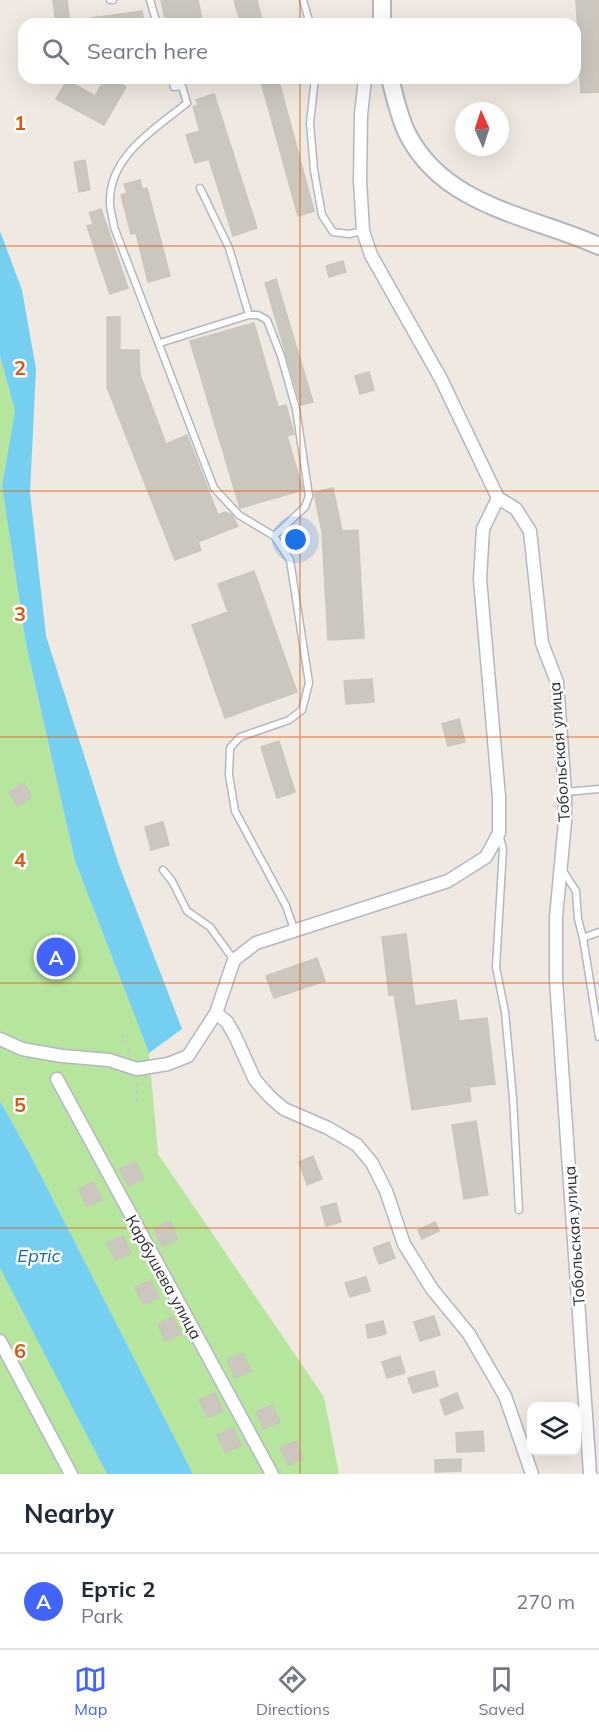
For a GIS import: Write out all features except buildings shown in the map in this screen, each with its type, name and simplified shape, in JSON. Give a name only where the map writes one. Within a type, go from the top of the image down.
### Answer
[{"type":"main road","points":[[382,0],[382,18]]},
{"type":"main road","points":[[392,84],[408,135],[427,163],[451,186],[474,200],[572,234],[599,246]]},
{"type":"street","name":"Тобольская улица","points":[[364,84],[361,115],[360,180],[363,231],[371,255],[441,379],[498,498],[516,509],[530,531],[542,643],[557,682],[565,792],[556,917],[556,980],[590,1474]]},
{"type":"street","points":[[2,1042],[22,1049],[62,1056],[109,1060],[137,1069],[168,1064],[188,1056],[216,1013],[234,960],[256,943],[448,881],[486,857],[499,833],[499,797],[480,579],[483,529],[498,498]]},
{"type":"street","points":[[216,1013],[227,1022],[255,1080],[270,1097],[284,1109],[328,1128],[357,1145],[372,1163],[386,1191],[405,1244],[432,1289],[469,1334],[505,1395],[532,1474]]},
{"type":"street","name":"Карбушева улица","points":[[57,1079],[272,1474]]},
{"type":"street","points":[[0,1341],[71,1474]]},
{"type":"lane","points":[[150,0],[155,18]]},
{"type":"lane","points":[[303,0],[308,18]]},
{"type":"lane","points":[[173,84],[174,87],[182,86],[187,103],[127,154],[114,175],[109,200],[114,227],[214,489],[239,515],[274,537],[290,560],[309,683],[302,710],[289,720],[240,737],[230,748],[229,775],[235,811],[286,906],[294,929]]},
{"type":"lane","points":[[314,84],[310,123],[314,170],[322,215],[333,232],[349,234],[363,231]]},
{"type":"lane","points":[[200,188],[229,248],[249,315]]},
{"type":"lane","points":[[160,343],[249,315],[258,315],[267,320],[281,356],[296,409],[309,496],[305,507],[274,537]]},
{"type":"lane","points":[[565,792],[599,789]]},
{"type":"lane","points":[[499,833],[503,849],[496,967],[505,1012],[513,1098],[519,1210]]},
{"type":"lane","points":[[561,867],[576,891],[578,919],[599,1037]]},
{"type":"lane","points":[[163,870],[172,881],[186,911],[210,927],[234,960]]},
{"type":"lane","points":[[583,938],[599,932]]},
{"type":"green space","points":[[0,356],[15,411],[2,486],[26,644],[75,861],[149,1053],[158,1154],[324,1397],[339,1474],[193,1474],[32,1158],[0,1101]]},
{"type":"green space","points":[[0,1268],[8,1281],[107,1474],[0,1474]]},
{"type":"water","points":[[0,231],[22,290],[36,369],[30,493],[46,636],[119,865],[182,1029],[149,1053],[75,861],[26,644],[2,486],[15,411],[0,356]]},
{"type":"water","name":"Ертіс","points":[[0,1101],[32,1158],[193,1474],[107,1474],[0,1268]]},
{"type":"place","name":"Ертіс 2","points":[[56,957]]}]
